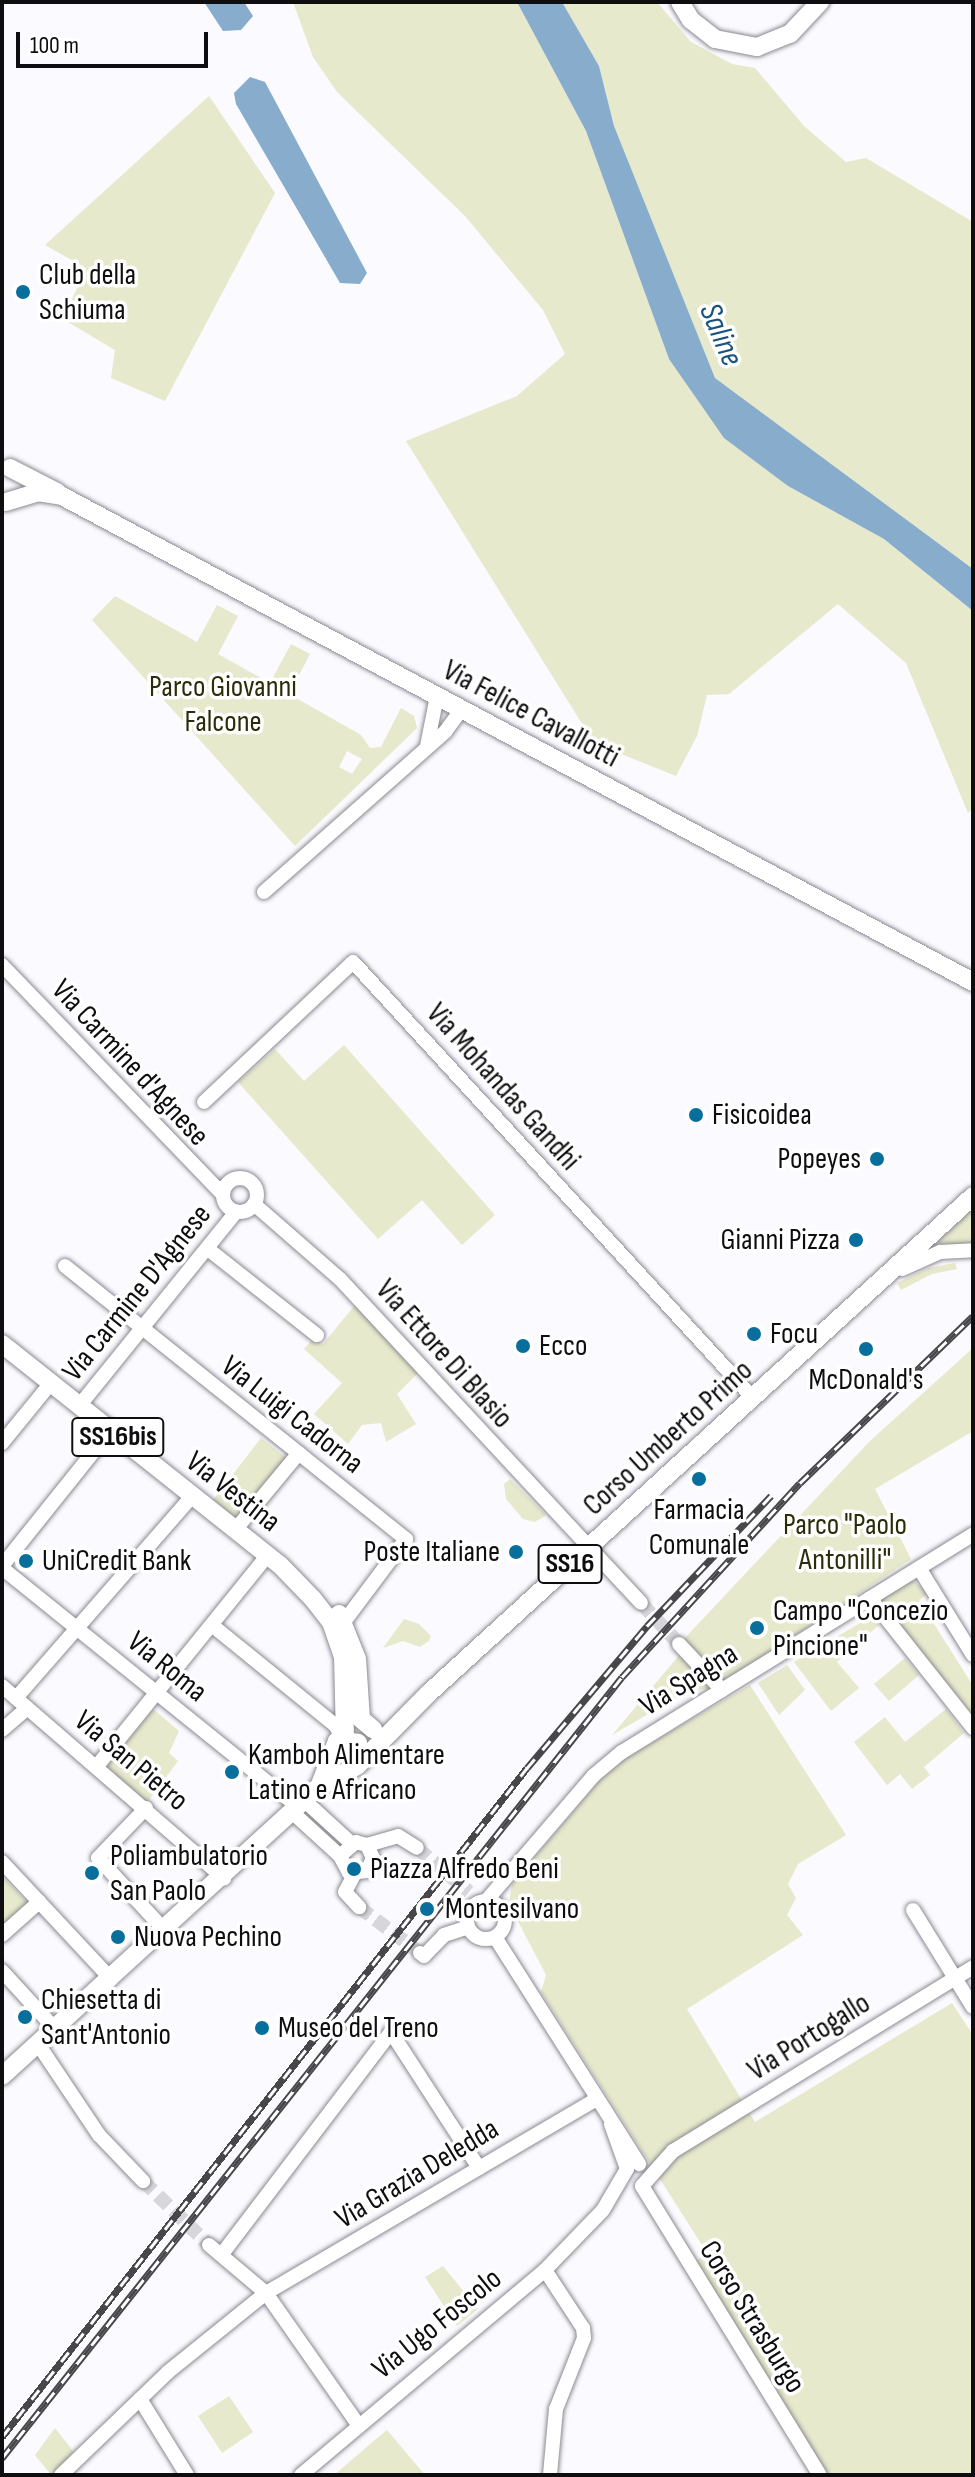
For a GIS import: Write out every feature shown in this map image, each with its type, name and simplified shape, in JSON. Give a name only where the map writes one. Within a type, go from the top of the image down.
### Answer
[{"type":"main road","points":[[680,2],[691,20],[715,39],[757,47],[790,34],[820,2]]},
{"type":"main road","points":[[4,503],[15,486],[6,465]]},
{"type":"main road","name":"Via Felice Cavallotti","points":[[6,465],[41,480],[62,496],[973,982]]},
{"type":"main road","name":"Via Felice Cavallotti","points":[[4,503],[38,492],[62,496]]},
{"type":"main road","name":"Corso Umberto Primo","points":[[2,2076],[166,1932],[319,1787],[356,1765],[588,1547],[888,1278],[973,1196]]},
{"type":"main road","name":"Via Vestina","points":[[2,1344],[235,1530],[320,1590],[344,1622],[357,1659],[361,1719],[373,1729]]},
{"type":"main road","name":"Via Vestina","points":[[274,1560],[323,1610],[337,1636],[347,1681],[346,1742]]},
{"type":"main road","name":"Via Vestina","points":[[346,1742],[354,1711],[360,1701]]},
{"type":"main road","name":"Corso Umberto Primo","points":[[319,1787],[346,1742],[373,1729],[401,1721]]},
{"type":"main road","points":[[346,1742],[356,1765],[336,1766],[346,1742]]},
{"type":"street","points":[[427,746],[437,696]]},
{"type":"street","points":[[264,892],[427,746],[462,709]]},
{"type":"street","name":"Via Mohandas Gandhi","points":[[204,1102],[353,962],[754,1399]]},
{"type":"street","name":"Via Carmine d'Agnese","points":[[2,965],[222,1194]]},
{"type":"street","points":[[232,1179],[245,1179],[256,1189],[254,1204],[236,1212],[222,1194],[232,1179]]},
{"type":"street","name":"Via Ettore Di Blasio","points":[[254,1204],[340,1279],[641,1603]]},
{"type":"street","name":"Via Carmine D'Agnese","points":[[79,1406],[144,1331],[236,1212]]},
{"type":"street","points":[[208,1249],[317,1335]]},
{"type":"street","points":[[888,1278],[917,1259],[973,1250]]},
{"type":"street","name":"Via Luigi Cadorna","points":[[65,1266],[406,1539],[344,1622]]},
{"type":"street","points":[[2,1443],[51,1383]]},
{"type":"street","points":[[4,1569],[110,1431]]},
{"type":"street","points":[[235,1530],[299,1453]]},
{"type":"street","points":[[2,1730],[78,1628],[192,1496]]},
{"type":"street","name":"Via Spagna","points":[[483,1900],[506,1883],[593,1776],[722,1690],[973,1534]]},
{"type":"street","points":[[97,1766],[213,1626],[274,1560]]},
{"type":"street","points":[[919,1568],[973,1655]]},
{"type":"street","name":"Via Roma","points":[[4,1569],[298,1807]]},
{"type":"street","points":[[870,1598],[973,1728]]},
{"type":"street","points":[[213,1626],[336,1726],[346,1742]]},
{"type":"street","points":[[679,1644],[722,1690]]},
{"type":"street","name":"Via San Pietro","points":[[2,1686],[224,1878]]},
{"type":"street","points":[[298,1807],[359,1844],[373,1863],[367,1871],[354,1875],[345,1892],[359,1907]]},
{"type":"street","points":[[298,1807],[340,1856],[345,1870],[354,1875]]},
{"type":"street","points":[[146,1808],[98,1858],[166,1932]]},
{"type":"street","points":[[340,1856],[359,1844],[398,1836],[417,1848]]},
{"type":"street","points":[[2,1862],[111,1979]]},
{"type":"street","points":[[483,1900],[504,1914],[498,1934],[480,1938],[468,1927],[469,1910],[483,1900]]},
{"type":"street","points":[[2,1935],[39,1902]]},
{"type":"street","points":[[913,1910],[973,2007]]},
{"type":"street","points":[[420,1953],[423,1956],[444,1935],[468,1927]]},
{"type":"street","name":"Corso Strasburgo","points":[[498,1934],[535,1990],[533,2002],[611,2124],[651,2202],[694,2275],[820,2475]]},
{"type":"street","name":"Via Portogallo","points":[[637,2174],[973,1967]]},
{"type":"street","points":[[2,1971],[55,2029]]},
{"type":"street","points":[[222,2254],[391,2032],[479,2168]]},
{"type":"street","points":[[38,2044],[99,2135],[143,2181]]},
{"type":"street","name":"Via Grazia Deledda","points":[[61,2475],[140,2399],[266,2293],[595,2100]]},
{"type":"street","name":"Via Ugo Foscolo","points":[[301,2475],[357,2423],[545,2270],[637,2174]]},
{"type":"street","points":[[209,2245],[266,2293],[357,2423]]},
{"type":"street","points":[[545,2270],[583,2328],[584,2338],[556,2409],[550,2475]]},
{"type":"street","points":[[140,2399],[187,2475]]},
{"type":"green space","points":[[293,2],[517,2],[586,131],[669,359],[788,486],[884,539],[973,611],[973,808],[968,813],[906,663],[838,604],[729,694],[707,695],[697,736],[676,776],[594,743],[406,441],[517,396],[565,354],[543,310],[465,216],[337,92],[313,57]]},
{"type":"green space","points":[[562,2],[657,2],[691,42],[732,64],[755,68],[804,126],[846,162],[866,158],[973,222],[973,569],[715,378],[614,126],[599,66]]},
{"type":"green space","points":[[209,96],[275,193],[165,401],[111,378],[115,350],[63,319],[86,268],[45,245]]},
{"type":"green space","name":"Parco Giovanni Falcone","points":[[115,596],[197,642],[217,605],[238,616],[218,654],[270,683],[291,644],[310,654],[289,694],[361,735],[370,748],[381,747],[401,708],[414,716],[417,728],[295,846],[92,620]],"holes":[[[347,751],[362,759],[352,774],[339,767]]]},
{"type":"green space","points":[[344,1045],[495,1215],[462,1245],[422,1200],[378,1239],[238,1082],[275,1049],[304,1081]]},
{"type":"green space","points":[[968,1211],[973,1212],[973,1243],[939,1245],[937,1239]]},
{"type":"green space","points":[[955,1263],[957,1269],[932,1274],[901,1290],[897,1283],[928,1268]]},
{"type":"green space","points":[[355,1305],[419,1372],[397,1394],[416,1424],[386,1442],[381,1423],[362,1425],[348,1444],[314,1414],[342,1383],[304,1349],[314,1338],[323,1344]]},
{"type":"green space","name":"Parco \"Paolo Antonilli\"","points":[[973,1348],[973,1431],[875,1489],[911,1559],[725,1682],[683,1640],[870,1441]]},
{"type":"green space","points":[[261,1438],[289,1460],[240,1521],[213,1500]]},
{"type":"green space","points":[[510,1479],[545,1516],[535,1522],[523,1519],[506,1499],[504,1484]]},
{"type":"green space","points":[[912,1580],[929,1593],[919,1600],[973,1686],[973,1715],[877,1599]]},
{"type":"green space","points":[[872,1616],[879,1625],[837,1662],[859,1688],[831,1711],[794,1662]]},
{"type":"green space","points":[[404,1619],[419,1624],[431,1636],[429,1641],[420,1647],[403,1641],[383,1648]]},
{"type":"green space","points":[[681,1653],[710,1689],[690,1690],[612,1735]]},
{"type":"green space","points":[[905,1658],[919,1675],[889,1701],[874,1684]]},
{"type":"green space","points":[[787,1665],[805,1690],[779,1715],[758,1683]]},
{"type":"green space","points":[[750,1685],[846,1835],[798,1864],[788,1884],[796,1898],[787,1915],[803,1935],[687,2009],[755,2122],[952,2003],[973,2035],[973,2475],[827,2475],[693,2263],[707,2253],[541,1992],[546,1975],[509,1904],[512,1884],[612,1766]]},
{"type":"green space","points":[[153,1709],[179,1731],[169,1753],[178,1761],[146,1804],[106,1767]]},
{"type":"green space","points":[[946,1709],[964,1733],[924,1767],[930,1775],[912,1789],[900,1774],[887,1785],[854,1742],[885,1717],[905,1742]]},
{"type":"green space","points":[[2,1876],[29,1905],[2,1930]]},
{"type":"green space","points":[[443,2266],[478,2309],[457,2326],[425,2277]]},
{"type":"green space","points":[[229,2396],[253,2432],[222,2453],[198,2416]]},
{"type":"green space","points":[[55,2428],[76,2455],[51,2475],[35,2455]]},
{"type":"green space","points":[[387,2430],[425,2475],[334,2475],[382,2434]]},
{"type":"water","points":[[204,2],[244,2],[253,16],[241,30],[223,31]]},
{"type":"water","name":"Saline","points":[[517,2],[562,2],[599,66],[614,126],[715,378],[973,569],[973,611],[884,539],[788,486],[724,438],[669,359],[586,131]]},
{"type":"water","points":[[250,77],[265,82],[367,273],[360,284],[340,283],[236,104],[234,93]]},
{"type":"tunnel","points":[[641,1603],[679,1644]]},
{"type":"tunnel","points":[[417,1848],[469,1892]]},
{"type":"tunnel","points":[[359,1907],[420,1953]]},
{"type":"tunnel","points":[[143,2181],[209,2245]]},
{"type":"railway","points":[[2,2458],[622,1677],[800,1483],[973,1316]]},
{"type":"railway","points":[[2,2437],[527,1768],[647,1626],[771,1496]]},
{"type":"place","name":"Club della Schiuma","points":[[23,292]]},
{"type":"place","name":"Fisicoidea","points":[[696,1115]]},
{"type":"place","name":"Popeyes","points":[[877,1159]]},
{"type":"place","name":"Gianni Pizza","points":[[856,1240]]},
{"type":"place","name":"Focu","points":[[754,1334]]},
{"type":"place","name":"Ecco","points":[[523,1346]]},
{"type":"place","name":"McDonald's","points":[[866,1349]]},
{"type":"place","name":"Farmacia Comunale","points":[[699,1479]]},
{"type":"place","name":"Poste Italiane","points":[[516,1552]]},
{"type":"place","name":"UniCredit Bank","points":[[26,1561]]},
{"type":"place","name":"Campo \"Concezio Pincione\"","points":[[757,1628]]},
{"type":"place","name":"Kamboh Alimentare Latino e Africano","points":[[232,1772]]},
{"type":"place","name":"Piazza Alfredo Beni","points":[[354,1869]]},
{"type":"place","name":"Poliambulatorio San Paolo","points":[[92,1873]]},
{"type":"place","name":"Montesilvano","points":[[427,1909]]},
{"type":"place","name":"Nuova Pechino","points":[[118,1937]]},
{"type":"place","name":"Chiesetta di Sant'Antonio","points":[[25,2017]]},
{"type":"place","name":"Museo del Treno","points":[[262,2028]]}]
